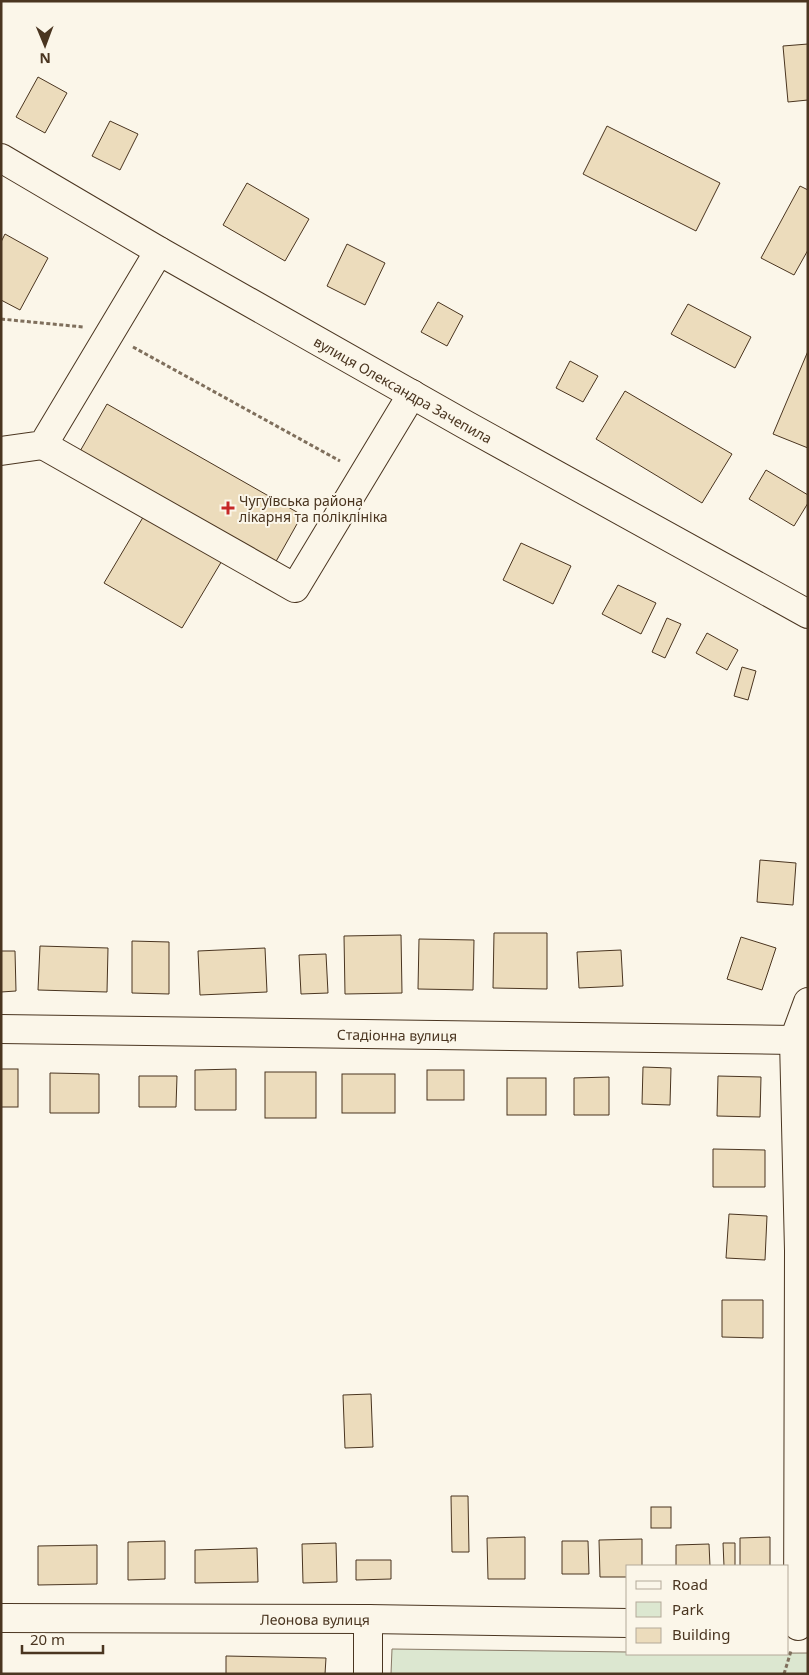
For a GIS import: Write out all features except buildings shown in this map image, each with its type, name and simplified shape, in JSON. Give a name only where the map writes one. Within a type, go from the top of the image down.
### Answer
[{"type":"street","name":"вулиця Олександра Зачепила","points":[[2,161],[412,394],[808,614]]},
{"type":"street","points":[[42,445],[160,251]]},
{"type":"street","points":[[1,450],[42,445],[295,588],[412,394]]},
{"type":"street","points":[[798,1626],[803,1499],[803,1159],[794,1040],[808,1002]]},
{"type":"street","name":"Стадіонна вулиця","points":[[1,1029],[794,1040]]},
{"type":"street","name":"Леонова вулиця","points":[[1,1618],[368,1619],[626,1623]]},
{"type":"street","points":[[368,1619],[368,1674]]},
{"type":"path","points":[[1,319],[77,325],[109,334],[365,474]]},
{"type":"green space","points":[[392,1649],[626,1652],[626,1655],[789,1655],[789,1653],[808,1653],[808,1674],[391,1674]]},
{"type":"place","name":"Чугуївська района лікарня та поліклініка","points":[[228,508]]}]
